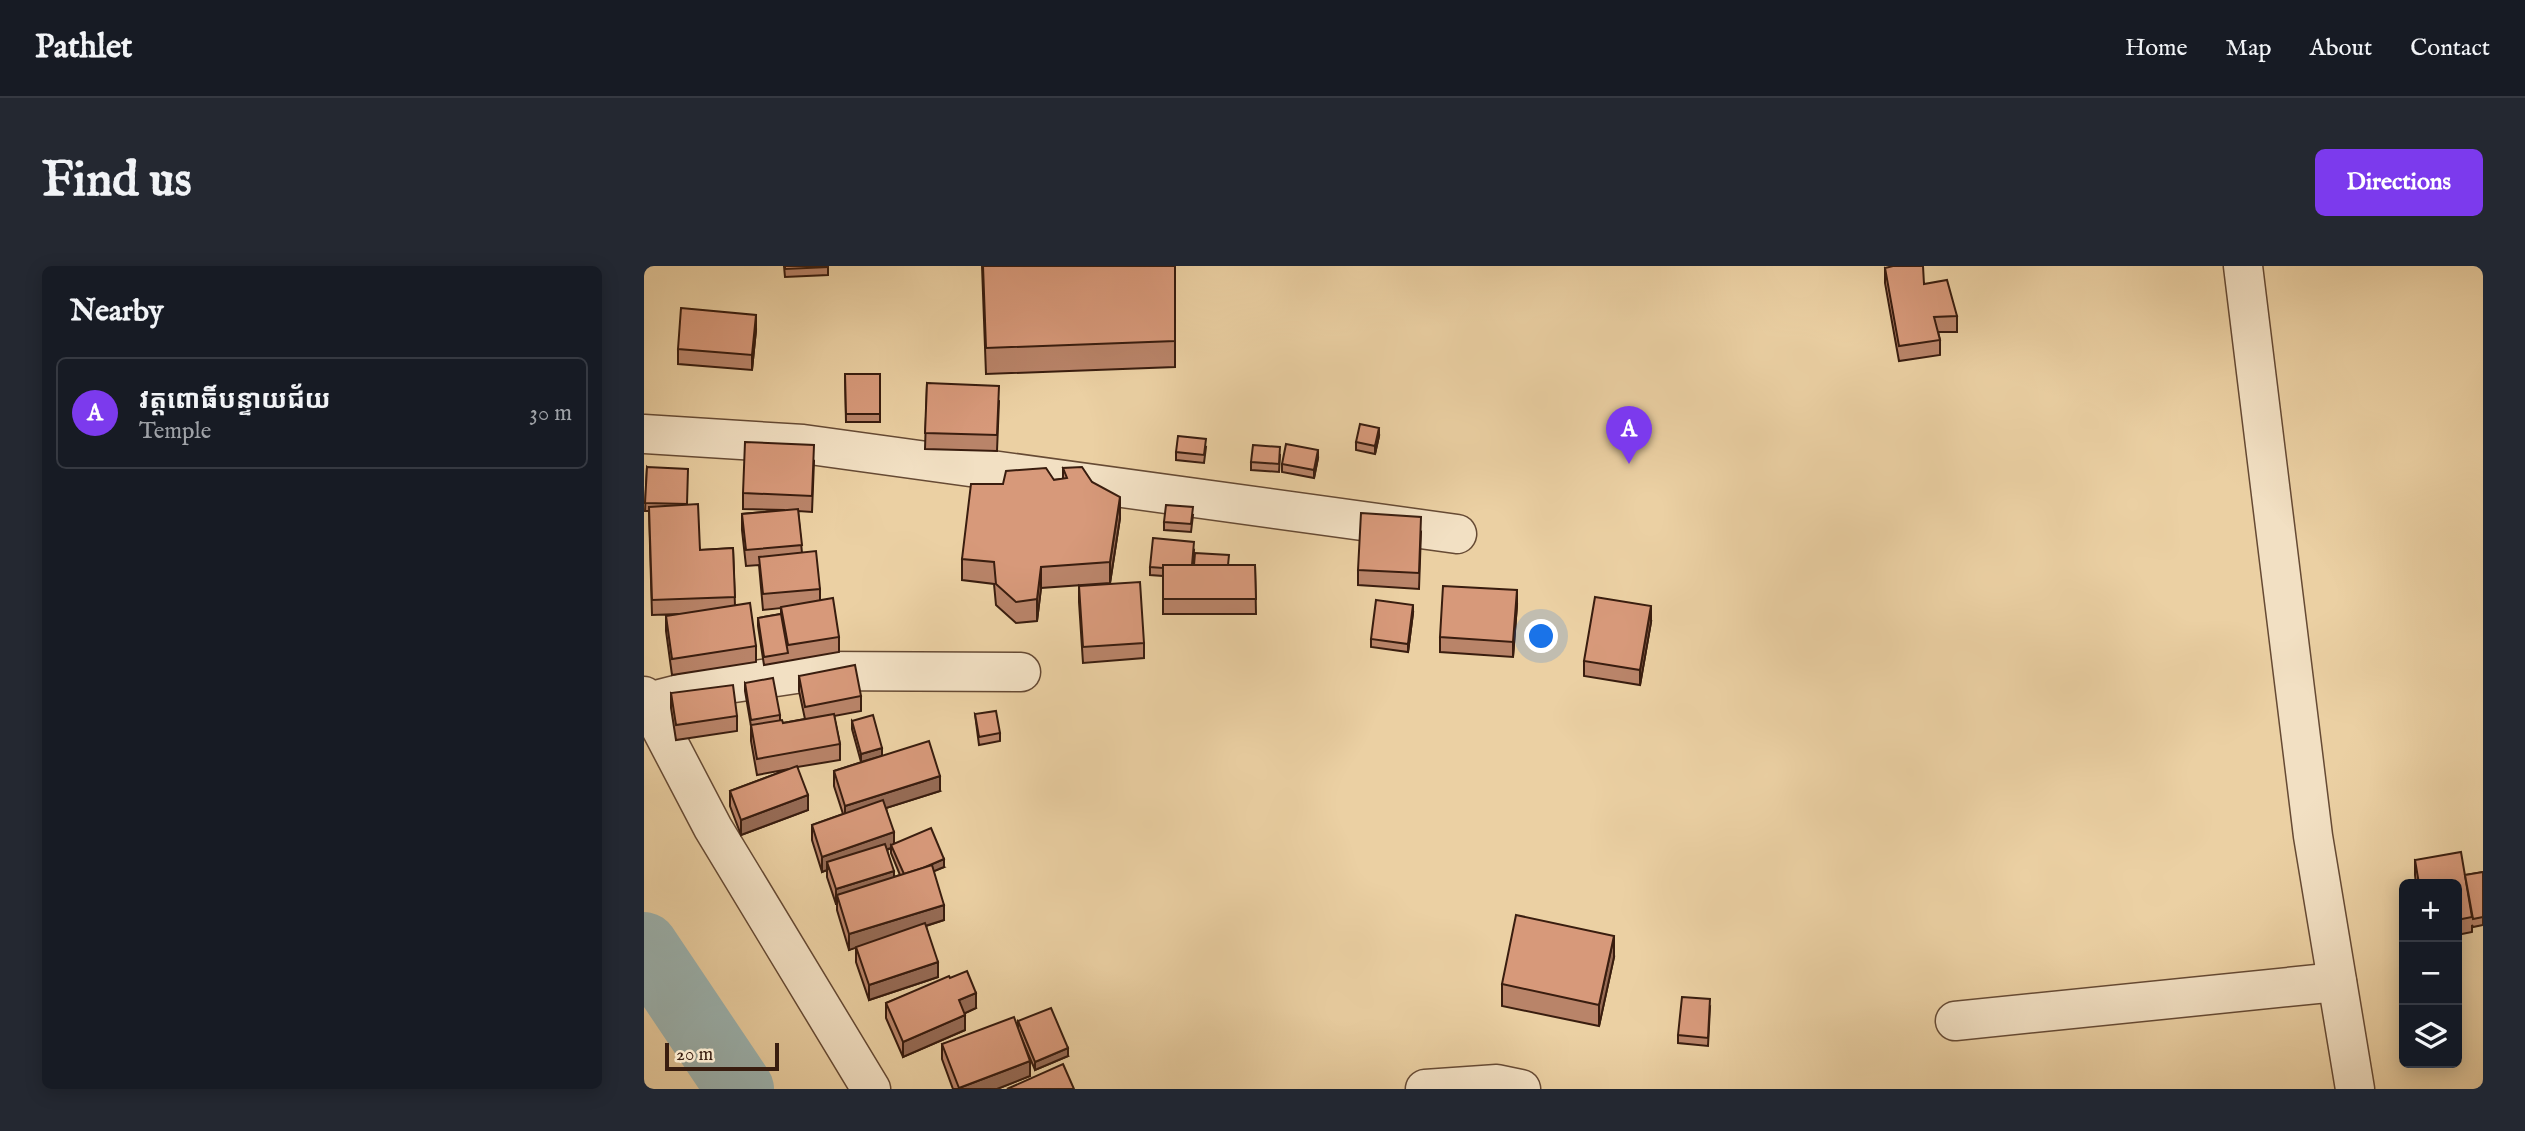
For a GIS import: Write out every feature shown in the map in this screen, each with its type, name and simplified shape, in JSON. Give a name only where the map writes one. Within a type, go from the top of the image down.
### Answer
[{"type":"street","points":[[2243,266],[2312,836],[2355,1089]]},
{"type":"street","points":[[644,434],[803,444],[1458,534]]},
{"type":"street","points":[[871,1089],[713,828],[646,699],[816,671],[1021,672]]},
{"type":"street","points":[[1955,1021],[2337,982]]},
{"type":"street","points":[[1425,1089],[1497,1084],[1521,1089]]},
{"type":"building","points":[[785,266],[828,266],[828,267],[785,269]]},
{"type":"building","points":[[983,266],[1175,266],[1175,341],[986,348]]},
{"type":"building","points":[[1923,266],[1924,284],[1947,280],[1957,316],[1934,317],[1940,340],[1899,346],[1885,268]]},
{"type":"building","points":[[681,308],[756,315],[752,355],[678,349]]},
{"type":"building","points":[[845,374],[880,374],[880,414],[846,414]]},
{"type":"building","points":[[927,383],[999,386],[997,435],[925,433]]},
{"type":"building","points":[[1360,424],[1379,428],[1375,446],[1356,442]]},
{"type":"building","points":[[1178,436],[1206,439],[1204,455],[1176,452]]},
{"type":"building","points":[[745,442],[814,445],[812,496],[743,493]]},
{"type":"building","points":[[1286,444],[1318,450],[1314,470],[1282,464]]},
{"type":"building","points":[[1253,445],[1280,447],[1279,464],[1251,462]]},
{"type":"building","points":[[647,467],[688,469],[687,504],[645,503]]},
{"type":"building","points":[[1082,467],[1092,482],[1120,497],[1110,562],[1041,567],[1037,599],[1016,602],[996,584],[994,562],[962,559],[971,484],[1003,484],[1006,471],[1046,468],[1054,480],[1067,478],[1063,468]]},
{"type":"building","points":[[698,504],[700,550],[733,548],[735,597],[652,600],[649,507]]},
{"type":"building","points":[[1166,505],[1193,507],[1191,524],[1164,522]]},
{"type":"building","points":[[798,509],[802,545],[746,550],[742,514]]},
{"type":"building","points":[[1361,513],[1421,517],[1419,573],[1358,570]]},
{"type":"building","points":[[1153,538],[1194,542],[1192,565],[1150,567]]},
{"type":"building","points":[[816,551],[820,589],[763,594],[759,557]]},
{"type":"building","points":[[1195,553],[1229,555],[1228,565],[1194,565]]},
{"type":"building","points":[[1163,565],[1255,565],[1256,599],[1163,599]]},
{"type":"building","points":[[1140,582],[1144,643],[1083,647],[1079,586]]},
{"type":"building","points":[[1443,586],[1517,590],[1513,642],[1440,637]]},
{"type":"building","points":[[1595,597],[1651,606],[1640,670],[1584,661]]},
{"type":"building","points":[[833,598],[839,637],[788,645],[781,607]]},
{"type":"building","points":[[1376,600],[1413,605],[1408,644],[1371,639]]},
{"type":"building","points":[[750,603],[756,646],[672,659],[666,616]]},
{"type":"building","points":[[781,614],[788,653],[764,657],[758,618]]},
{"type":"building","points":[[855,665],[861,696],[805,707],[799,676]]},
{"type":"building","points":[[773,678],[780,715],[751,720],[745,683]]},
{"type":"building","points":[[733,685],[737,716],[676,725],[671,693]]},
{"type":"building","points":[[996,711],[1000,733],[979,737],[975,714]]},
{"type":"building","points":[[834,714],[840,744],[757,759],[751,725],[782,720],[783,723]]},
{"type":"building","points":[[873,715],[882,748],[861,754],[852,721]]},
{"type":"building","points":[[929,741],[940,776],[845,806],[834,771]]},
{"type":"building","points":[[797,766],[808,795],[741,820],[730,791]]},
{"type":"building","points":[[883,800],[894,832],[822,857],[812,825]]},
{"type":"building","points":[[931,828],[944,859],[904,874],[891,845]]},
{"type":"building","points":[[885,844],[894,871],[836,889],[827,862]]},
{"type":"building","points":[[2461,852],[2472,917],[2462,919],[2462,879],[2418,879],[2415,860]]},
{"type":"building","points":[[932,865],[944,905],[849,934],[837,895]]},
{"type":"building","points":[[2483,872],[2483,917],[2473,919],[2465,875]]},
{"type":"building","points":[[1516,915],[1614,936],[1599,1005],[1502,984]]},
{"type":"building","points":[[925,923],[938,962],[869,985],[856,947]]},
{"type":"building","points":[[967,971],[976,993],[959,1000],[965,1015],[903,1042],[886,1003]]},
{"type":"building","points":[[1682,997],[1710,999],[1708,1038],[1678,1035]]},
{"type":"building","points":[[1051,1008],[1068,1048],[1035,1062],[1018,1021]]},
{"type":"building","points":[[1014,1017],[1030,1061],[959,1088],[942,1044]]},
{"type":"building","points":[[1063,1064],[1074,1089],[1007,1089]]},
{"type":"waterway","points":[[644,946],[740,1089]]},
{"type":"place","name":"វត្តពោធិ៍បន្ទាយជ័យ","points":[[1629,464]]}]
